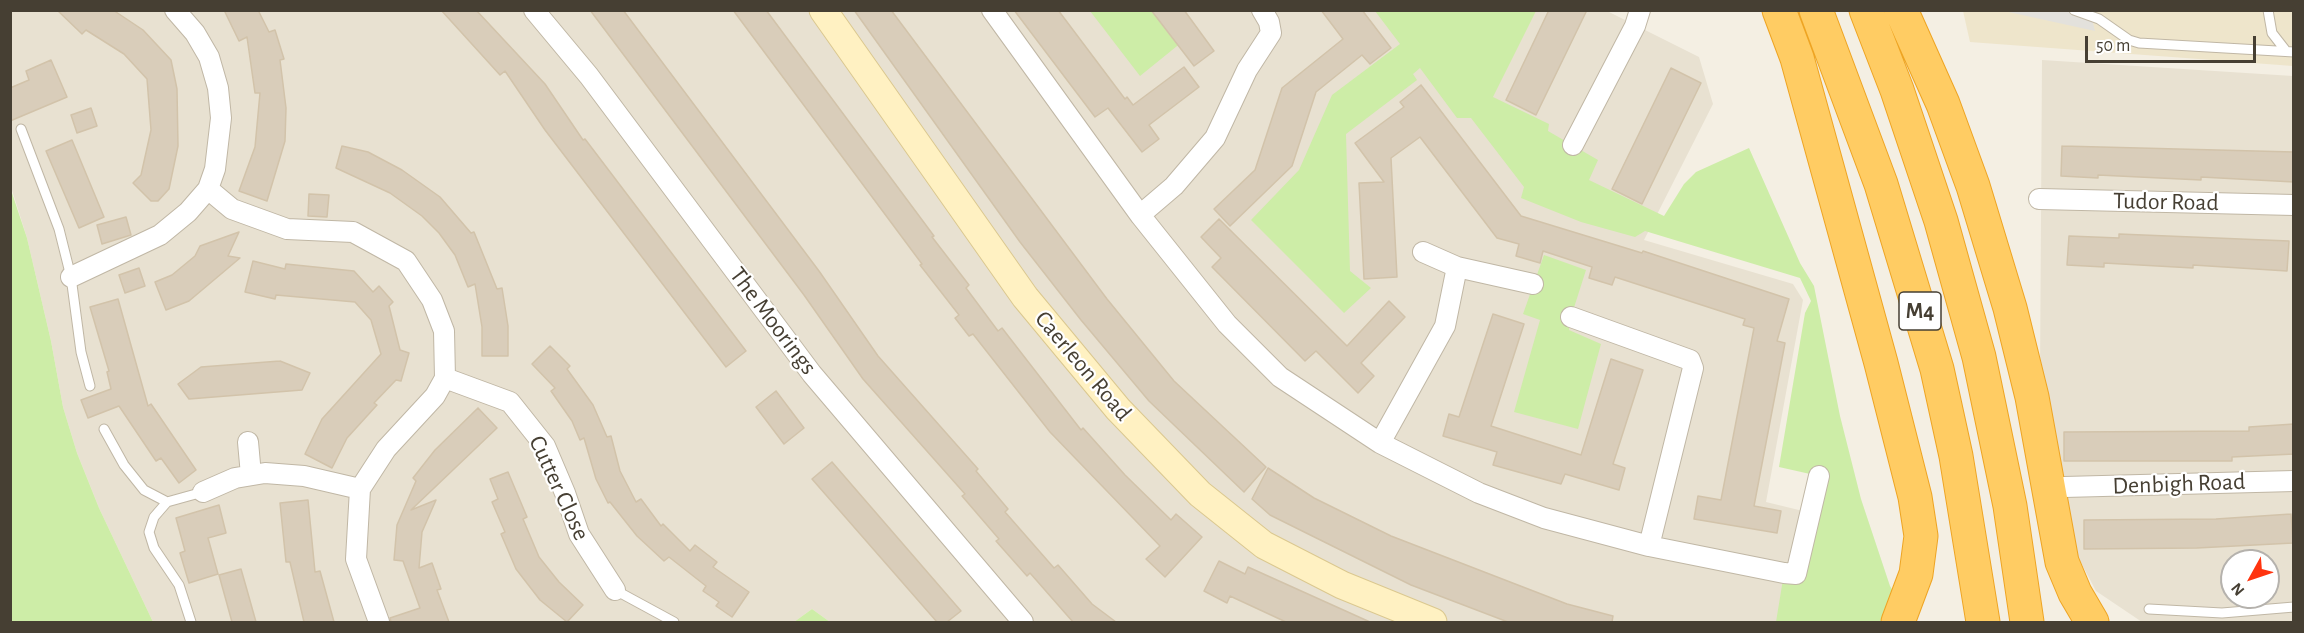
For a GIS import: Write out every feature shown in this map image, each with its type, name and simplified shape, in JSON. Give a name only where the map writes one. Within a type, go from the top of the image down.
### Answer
[{"type":"highway","points":[[1779,10],[1797,58],[1915,496],[1921,536],[1917,565],[1899,622]]},
{"type":"highway","name":"M4","points":[[1816,10],[1881,183],[1937,369],[1956,456],[1983,622]]},
{"type":"highway","name":"M4","points":[[1866,10],[1897,90],[1941,221],[1979,357],[2010,506],[2027,622]]},
{"type":"highway","points":[[1901,10],[1943,104],[1973,186],[2010,308],[2031,397],[2062,562],[2075,593],[2092,622]]},
{"type":"main road","name":"Caerleon Road","points":[[823,10],[1025,297],[1118,409],[1200,494],[1264,545],[1342,585],[1433,622]]},
{"type":"street","points":[[71,277],[160,235],[188,212],[208,189],[215,168],[221,118],[218,88],[210,57],[195,33],[175,10]]},
{"type":"street","name":"The Moorings","points":[[534,10],[589,76],[812,374],[1023,622]]},
{"type":"street","points":[[992,10],[1140,215],[1227,324],[1280,377],[1329,412],[1380,443],[1479,493],[1544,518],[1649,546],[1796,574],[1819,477]]},
{"type":"street","points":[[1140,215],[1173,186],[1215,138],[1247,70],[1271,33],[1262,10]]},
{"type":"street","points":[[1573,145],[1635,26],[1640,10]]},
{"type":"street","points":[[208,189],[232,209],[287,229],[353,232],[406,261],[432,300],[444,331],[445,378],[435,396],[386,449],[360,489],[356,559],[379,622]]},
{"type":"street","name":"Tudor Road","points":[[2039,199],[2294,205]]},
{"type":"street","points":[[1423,252],[1457,267],[1533,284]]},
{"type":"street","points":[[1380,443],[1445,326],[1457,267]]},
{"type":"street","points":[[1571,317],[1690,360],[1693,368],[1649,546]]},
{"type":"street","name":"Cutter Close","points":[[445,378],[510,402],[545,446],[566,493],[579,534],[615,590]]},
{"type":"street","points":[[248,442],[251,475]]},
{"type":"street","points":[[203,492],[235,478],[265,473],[304,476],[360,489]]},
{"type":"street","name":"Denbigh Road","points":[[2064,487],[2294,481]]},
{"type":"lane","points":[[2074,10],[2099,19],[2129,40],[2139,43],[2290,52]]},
{"type":"lane","points":[[2268,10],[2272,33],[2290,52]]},
{"type":"lane","points":[[21,129],[59,229],[71,277],[81,351],[90,386]]},
{"type":"lane","points":[[104,429],[124,465],[144,490],[167,502]]},
{"type":"lane","points":[[191,622],[179,585],[154,548],[149,532],[154,517],[167,502],[203,492]]},
{"type":"lane","points":[[615,590],[674,622]]},
{"type":"lane","points":[[2149,609],[2222,613],[2294,607]]},
{"type":"shaded area","points":[[10,11],[1607,11],[1699,57],[1713,104],[1644,240],[1793,284],[1803,300],[1766,502],[1803,511],[1786,622],[830,622],[812,609],[794,622],[153,622],[99,508],[77,453],[63,407],[51,341],[27,238],[11,187]]},
{"type":"shaded area","points":[[1963,11],[2293,11],[2293,66],[1970,42]]},
{"type":"shaded area","points":[[2004,11],[2090,11],[2095,31]]},
{"type":"shaded area","points":[[2042,60],[2293,76],[2293,622],[2142,622],[2096,591],[2070,542],[2040,376]]},
{"type":"green space","points":[[1090,11],[1159,11],[1182,42],[1140,76]]},
{"type":"green space","points":[[1375,11],[1536,11],[1493,97],[1549,124],[1548,131],[1598,160],[1589,180],[1664,216],[1684,184],[1696,172],[1749,148],[1800,263],[1814,286],[1840,416],[1861,499],[1890,586],[1904,609],[1898,622],[1776,622],[1784,573],[1796,574],[1819,476],[1779,467],[1805,313],[1811,301],[1800,278],[1645,231],[1635,237],[1581,222],[1521,198],[1524,187],[1471,118],[1457,118],[1420,68],[1413,74],[1417,80],[1346,134],[1350,271],[1371,288],[1344,313],[1251,220],[1299,170],[1332,95],[1400,44]]},
{"type":"green space","points":[[10,187],[27,238],[51,341],[63,407],[77,453],[99,508],[153,622],[11,622]]},
{"type":"green space","points":[[1544,255],[1586,270],[1569,330],[1601,344],[1578,429],[1514,412],[1540,320],[1523,314]]},
{"type":"green space","points":[[812,609],[830,622],[794,622]]},
{"type":"building","points":[[57,10],[113,10],[143,30],[171,60],[177,89],[178,146],[169,189],[158,201],[151,201],[133,183],[141,175],[151,130],[147,79],[124,54],[86,30],[82,34]]},
{"type":"building","points":[[224,10],[258,10],[269,32],[275,30],[284,59],[280,60],[286,108],[285,141],[267,201],[239,191],[255,147],[260,93],[255,93],[247,37],[239,41]]},
{"type":"building","points":[[441,10],[476,10],[545,84],[583,140],[585,139],[746,351],[726,367],[545,130],[505,71],[500,75]]},
{"type":"building","points":[[590,10],[623,10],[819,271],[878,356],[978,469],[976,471],[1008,509],[1005,512],[1054,568],[1058,565],[1092,604],[1116,622],[1073,622],[1030,573],[1027,576],[996,541],[999,539],[962,496],[965,494],[863,379],[804,295]]},
{"type":"building","points":[[733,10],[766,10],[934,236],[932,237],[969,285],[966,288],[998,331],[1002,328],[1081,430],[1083,428],[1125,475],[1171,520],[1176,514],[1202,537],[1165,577],[1146,559],[1160,546],[1050,432],[973,334],[969,336],[955,318],[959,315]]},
{"type":"building","points":[[854,10],[891,10],[1107,299],[1174,381],[1266,467],[1244,492],[1149,401],[1081,320],[1020,242]]},
{"type":"building","points":[[1014,10],[1058,10],[1125,99],[1127,97],[1133,105],[1184,67],[1199,87],[1149,125],[1159,139],[1142,152],[1108,108],[1095,117]]},
{"type":"building","points":[[1151,10],[1184,10],[1214,51],[1194,66]]},
{"type":"building","points":[[1321,10],[1362,10],[1391,48],[1370,64],[1362,55],[1316,92],[1292,166],[1230,226],[1214,209],[1255,170],[1282,88],[1343,39]]},
{"type":"building","points":[[1549,10],[1587,10],[1536,115],[1506,100]]},
{"type":"building","points":[[51,60],[67,97],[10,121],[10,88],[29,80],[26,71]]},
{"type":"building","points":[[1671,68],[1701,83],[1642,204],[1612,189]]},
{"type":"building","points":[[1421,85],[1521,216],[1642,253],[1643,251],[1789,299],[1777,341],[1785,343],[1754,506],[1781,511],[1777,533],[1694,519],[1698,496],[1721,500],[1754,328],[1743,325],[1745,319],[1615,277],[1612,285],[1589,278],[1592,267],[1543,251],[1540,263],[1516,256],[1519,244],[1497,238],[1420,137],[1391,158],[1397,277],[1364,279],[1359,183],[1384,182],[1355,143],[1404,107],[1400,102]]},
{"type":"building","points":[[91,108],[97,126],[77,133],[71,115]]},
{"type":"building","points":[[72,140],[104,217],[79,228],[46,151]]},
{"type":"building","points":[[342,146],[368,152],[402,170],[440,197],[471,233],[474,232],[497,289],[502,288],[508,326],[508,356],[482,356],[482,327],[475,284],[468,287],[455,255],[439,233],[422,216],[390,193],[336,168]]},
{"type":"building","points":[[2062,146],[2294,152],[2294,182],[2201,177],[2201,180],[2098,175],[2098,178],[2061,176]]},
{"type":"building","points":[[309,194],[329,195],[327,217],[308,216]]},
{"type":"building","points":[[126,217],[131,235],[102,244],[97,225]]},
{"type":"building","points":[[1219,219],[1347,346],[1389,301],[1405,317],[1361,363],[1374,376],[1358,393],[1316,351],[1305,361],[1212,267],[1221,258],[1201,237]]},
{"type":"building","points":[[239,232],[228,256],[240,258],[189,301],[166,310],[155,282],[172,275],[195,256],[200,246]]},
{"type":"building","points":[[2119,234],[2289,241],[2287,271],[2193,265],[2193,268],[2104,263],[2104,267],[2067,265],[2069,236],[2119,238]]},
{"type":"building","points":[[253,261],[285,269],[286,264],[354,271],[373,292],[379,286],[393,302],[389,306],[400,350],[409,353],[401,381],[396,380],[374,403],[377,405],[347,438],[332,468],[305,454],[322,419],[381,354],[371,320],[355,302],[276,295],[275,299],[245,292]]},
{"type":"building","points":[[139,268],[145,286],[125,293],[119,275]]},
{"type":"building","points":[[118,299],[148,406],[151,404],[196,470],[179,483],[161,458],[156,461],[119,406],[88,418],[81,400],[111,389],[107,372],[109,371],[90,307]]},
{"type":"building","points":[[1493,314],[1524,324],[1491,426],[1581,455],[1611,359],[1643,370],[1613,464],[1625,468],[1619,490],[1565,474],[1561,484],[1493,465],[1497,452],[1443,436],[1449,414],[1459,417]]},
{"type":"building","points":[[550,346],[570,366],[567,369],[593,405],[607,437],[611,436],[620,471],[636,502],[641,499],[661,526],[663,524],[690,551],[695,545],[717,562],[713,567],[749,592],[732,617],[716,606],[719,602],[703,591],[706,586],[669,557],[664,561],[637,536],[610,502],[608,503],[596,479],[584,438],[580,440],[572,421],[551,391],[555,388],[532,364]]},
{"type":"building","points":[[280,361],[310,373],[302,390],[189,399],[178,384],[201,367]]},
{"type":"building","points":[[776,391],[804,428],[784,444],[756,407]]},
{"type":"building","points":[[478,408],[497,428],[411,510],[436,500],[422,532],[419,568],[432,563],[441,589],[437,590],[449,622],[391,622],[390,618],[420,608],[403,561],[394,560],[397,525],[416,481],[413,478],[435,450]]},
{"type":"building","points":[[2294,424],[2294,454],[2232,457],[2232,461],[2064,461],[2064,432],[2249,431],[2249,427]]},
{"type":"building","points":[[832,462],[961,611],[947,622],[937,622],[812,479]]},
{"type":"building","points":[[1268,468],[1314,498],[1391,536],[1567,604],[1613,616],[1612,622],[1508,622],[1411,585],[1270,515],[1252,499]]},
{"type":"building","points":[[508,472],[527,517],[523,519],[539,557],[559,582],[583,605],[567,622],[540,600],[516,569],[501,534],[505,532],[492,502],[498,499],[490,479]]},
{"type":"building","points":[[308,500],[315,572],[320,571],[334,622],[304,622],[290,562],[286,562],[280,503]]},
{"type":"building","points":[[219,505],[226,533],[208,538],[218,574],[189,583],[180,553],[185,551],[176,518]]},
{"type":"building","points":[[2291,514],[2293,543],[2197,548],[2084,549],[2084,520],[2216,519]]},
{"type":"building","points":[[1219,561],[1245,574],[1248,567],[1370,622],[1286,622],[1230,596],[1227,603],[1204,591]]},
{"type":"building","points":[[241,569],[256,622],[232,622],[219,575]]}]
